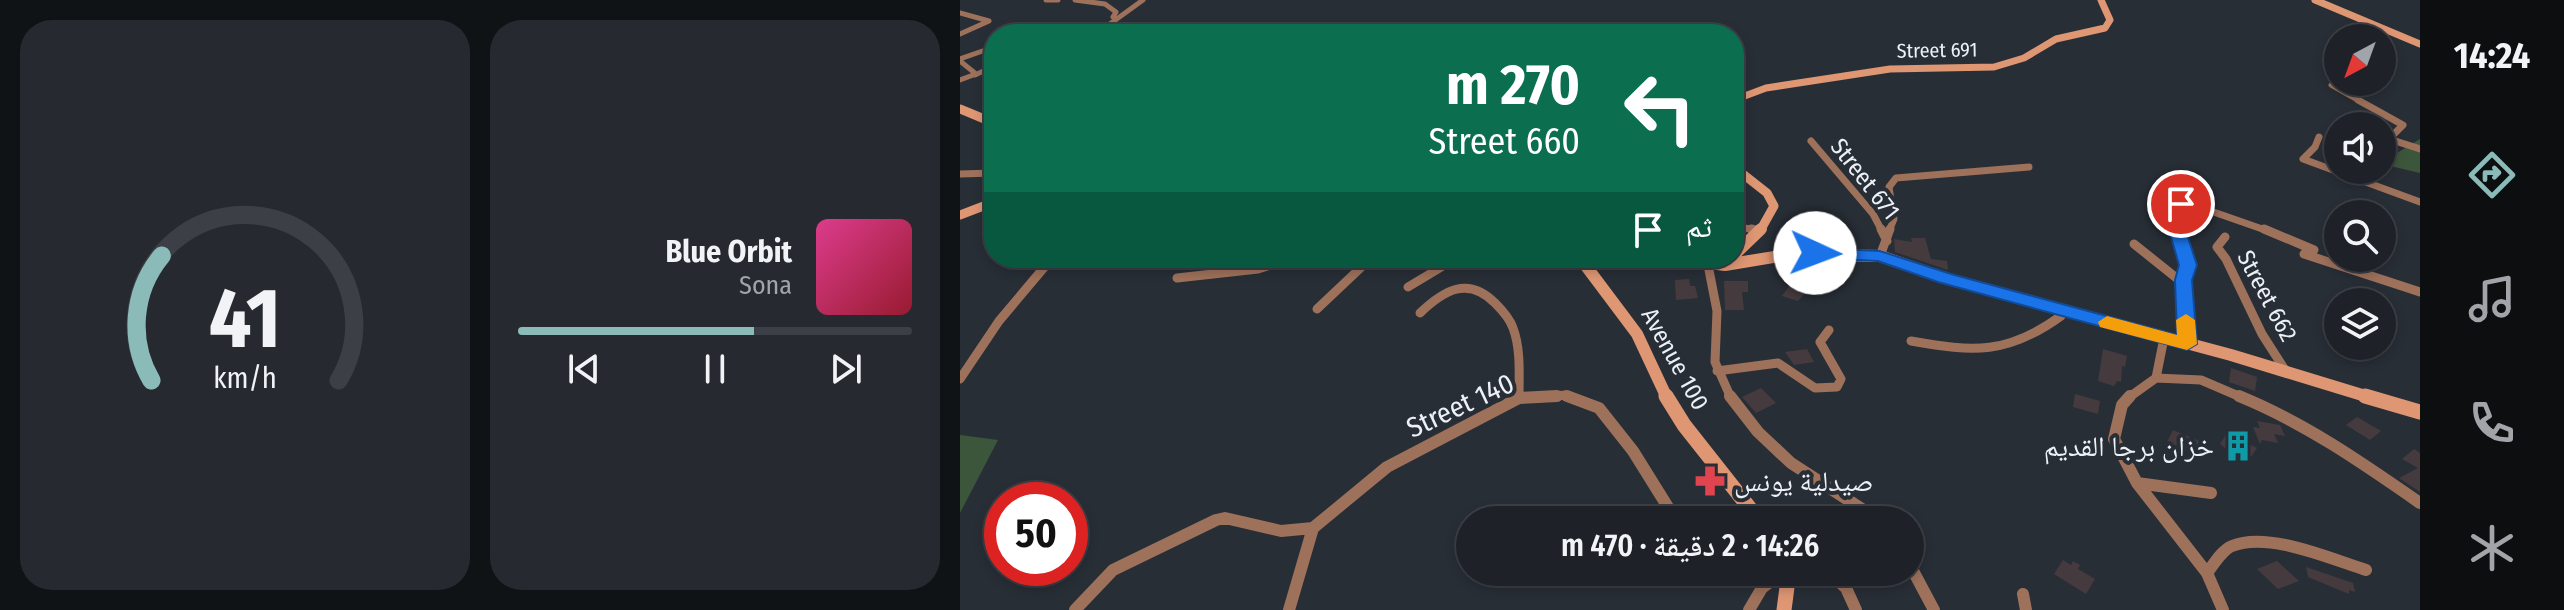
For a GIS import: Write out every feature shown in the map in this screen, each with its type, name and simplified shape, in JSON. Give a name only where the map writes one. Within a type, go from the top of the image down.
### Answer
[{"type":"main road","name":"Street 691","points":[[1744,96],[1766,88],[1890,69],[1994,67],[2011,63],[2050,41],[2105,28],[2110,20],[2101,0]]},
{"type":"main road","points":[[2315,0],[2420,44]]},
{"type":"main road","points":[[960,109],[984,119]]},
{"type":"main road","points":[[1744,175],[1773,200],[1772,213],[1760,231],[1744,246]]},
{"type":"main road","points":[[960,215],[984,206]]},
{"type":"main road","points":[[1744,263],[1792,254],[1880,256],[1944,278],[2420,412]]},
{"type":"main road","name":"Avenue 100","points":[[1588,268],[1637,334],[1670,404],[1684,425],[1748,506]]},
{"type":"main road","points":[[1784,610],[1786,586]]},
{"type":"street","points":[[1046,0],[1058,0]]},
{"type":"street","points":[[1075,0],[1109,6],[1116,12],[1113,17]]},
{"type":"street","points":[[1103,24],[1137,8],[1143,0]]},
{"type":"street","points":[[960,13],[989,21],[960,34]]},
{"type":"street","points":[[960,60],[984,51]]},
{"type":"street","points":[[960,60],[975,75]]},
{"type":"street","points":[[960,80],[984,71]]},
{"type":"street","points":[[2351,96],[2380,112]]},
{"type":"street","points":[[2319,137],[2315,147],[2302,158],[2324,167]]},
{"type":"street","name":"Street 671","points":[[1811,141],[1873,214],[1887,241]]},
{"type":"street","points":[[2396,142],[2420,149]]},
{"type":"street","points":[[1880,256],[1894,219],[1889,187],[1896,178],[2029,167]]},
{"type":"street","points":[[960,174],[982,172]]},
{"type":"street","points":[[2371,184],[2420,202]]},
{"type":"street","points":[[2187,344],[2184,284],[2188,265],[2173,216],[2174,208],[2185,202],[2236,218],[2314,250],[2304,254],[2420,292]]},
{"type":"street","points":[[1744,228],[1760,231]]},
{"type":"street","name":"Street 662","points":[[2225,237],[2217,247],[2226,259],[2262,334],[2287,373]]},
{"type":"street","points":[[2134,244],[2184,284]]},
{"type":"street","points":[[960,379],[999,321],[1044,268]]},
{"type":"street","points":[[1177,278],[1261,268]]},
{"type":"street","points":[[1317,309],[1360,268]]},
{"type":"street","points":[[1408,287],[1440,268]]},
{"type":"street","points":[[1711,268],[1718,336],[1713,358],[1717,371],[1758,432],[1802,471],[1862,506]]},
{"type":"street","points":[[1420,313],[1445,291],[1468,286],[1482,290],[1503,311],[1513,327],[1519,398]]},
{"type":"street","points":[[1911,341],[1998,350],[2052,323],[2061,316],[2062,310]]},
{"type":"street","points":[[1717,371],[1778,363],[1815,388],[1837,387],[1841,379],[1820,342],[1829,330]]},
{"type":"street","points":[[2156,378],[2164,338]]},
{"type":"street","points":[[2223,610],[2207,573],[2137,483],[2114,439],[2118,413],[2128,397],[2156,378],[2201,380],[2276,411],[2334,443],[2420,503]]},
{"type":"street","name":"Street 140","points":[[1313,528],[1387,467],[1519,398],[1566,395],[1599,408],[1633,451],[1667,506]]},
{"type":"street","points":[[2137,483],[2211,493]]},
{"type":"street","points":[[1075,610],[1113,570],[1225,518],[1281,531],[1313,528],[1289,610]]},
{"type":"street","points":[[2207,573],[2230,546],[2247,543],[2275,544],[2366,570]]},
{"type":"street","points":[[1749,610],[1765,586]]},
{"type":"street","points":[[1843,586],[1856,610]]},
{"type":"street","points":[[1921,586],[1934,610]]},
{"type":"street","points":[[2023,594],[2026,610]]},
{"type":"green space","points":[[2420,139],[2420,173],[2396,167],[2396,154]]},
{"type":"green space","points":[[960,435],[998,440],[960,513]]},
{"type":"building","points":[[1911,238],[1925,238],[1931,259],[1947,261],[1948,270],[1895,252],[1894,239],[1912,242]]},
{"type":"building","points":[[1796,269],[1813,276],[1797,292],[1804,294],[1798,301],[1782,296],[1792,282],[1787,278]]},
{"type":"building","points":[[1689,279],[1690,286],[1695,286],[1698,298],[1676,300],[1675,280]]},
{"type":"building","points":[[1724,281],[1748,281],[1748,292],[1742,292],[1744,310],[1725,310]]},
{"type":"building","points":[[1807,349],[1814,362],[1794,365],[1785,352]]},
{"type":"building","points":[[2103,349],[2127,356],[2125,367],[2122,366],[2121,382],[2117,381],[2114,386],[2098,381]]},
{"type":"building","points":[[2231,368],[2257,377],[2255,391],[2229,382]]},
{"type":"building","points":[[1761,388],[1776,403],[1756,413],[1742,397]]},
{"type":"building","points":[[2075,394],[2100,401],[2098,414],[2073,407]]},
{"type":"building","points":[[2357,417],[2381,431],[2370,440],[2346,425]]},
{"type":"building","points":[[2257,421],[2280,425],[2285,436],[2274,434],[2278,443],[2262,440],[2260,444],[2253,427],[2260,428]]},
{"type":"building","points":[[2173,430],[2204,443],[2198,455],[2167,442]]},
{"type":"building","name":"خزان برجا القديم","points":[[2227,433],[2257,448],[2250,458],[2240,454],[2237,457],[2220,444]]},
{"type":"building","points":[[2414,449],[2420,453],[2420,492],[2399,478],[2418,468],[2402,459]]},
{"type":"building","points":[[2063,560],[2071,565],[2073,561],[2080,565],[2078,569],[2095,579],[2086,594],[2054,574]]},
{"type":"building","points":[[2277,561],[2299,581],[2278,589],[2257,569]]},
{"type":"building","points":[[2306,567],[2353,583],[2355,592],[2349,590],[2349,594],[2308,577]]},
{"type":"slow traffic","points":[[2107,322],[2187,344],[2186,320]]},
{"type":"place","name":"خزان برجا القديم","points":[[2238,446]]},
{"type":"place","name":"صيدلية يونس","points":[[1710,481]]},
{"type":"route","points":[[1815,253],[1880,256],[1944,278],[2187,344],[2184,280],[2188,265],[2173,216],[2174,208],[2181,204]]}]
